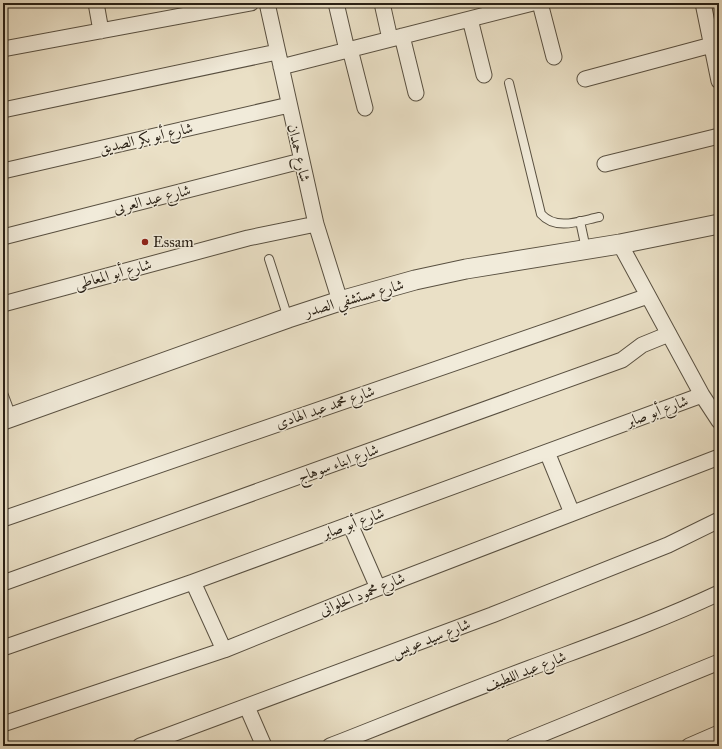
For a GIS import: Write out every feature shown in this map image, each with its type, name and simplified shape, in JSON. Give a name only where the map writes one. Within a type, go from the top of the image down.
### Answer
[{"type":"street","points":[[96,3],[101,31]]},
{"type":"street","points":[[3,49],[251,3]]},
{"type":"street","name":"شارع حمدان","points":[[267,3],[316,224],[340,301]]},
{"type":"street","points":[[336,3],[365,108]]},
{"type":"street","points":[[382,3],[416,93]]},
{"type":"street","points":[[281,67],[470,19],[492,8],[533,3]]},
{"type":"street","points":[[540,3],[554,57]]},
{"type":"street","points":[[703,3],[715,44],[719,81]]},
{"type":"street","points":[[470,19],[484,75]]},
{"type":"street","points":[[585,79],[715,44]]},
{"type":"street","points":[[3,110],[277,52]]},
{"type":"street","name":"شارع أبو بكر الصديق","points":[[3,170],[289,106]]},
{"type":"street","points":[[605,164],[719,136]]},
{"type":"street","name":"شارع عيد العربى","points":[[3,237],[301,161]]},
{"type":"street","name":"شارع أبو المعاطى","points":[[3,304],[248,238],[316,224]]},
{"type":"street","name":"شارع مستشفي الصدر","points":[[7,418],[288,318],[340,301],[415,280],[466,269],[620,244],[719,224]]},
{"type":"street","points":[[620,244],[702,395],[719,421]]},
{"type":"street","name":"شارع محمد عبد الهادى","points":[[3,519],[648,296]]},
{"type":"street","name":"شارع ابناء سوهاج","points":[[3,583],[622,360],[642,345],[669,334]]},
{"type":"street","name":"شارع أبو صابر","points":[[3,648],[193,582],[702,395]]},
{"type":"street","points":[[547,452],[572,513]]},
{"type":"street","name":"شارع محمود الحلوانى","points":[[3,724],[224,650],[378,588],[719,457]]},
{"type":"street","name":"شارع سيد عويس","points":[[140,746],[492,615],[668,545],[719,520]]},
{"type":"street","points":[[350,524],[378,588]]},
{"type":"street","points":[[193,582],[224,650]]},
{"type":"street","name":"شارع عبد اللطيف","points":[[330,746],[531,668],[611,640],[683,610],[719,593]]},
{"type":"street","points":[[513,746],[719,662]]},
{"type":"street","points":[[247,707],[264,746]]},
{"type":"street","points":[[689,746],[719,732]]},
{"type":"lane","points":[[509,83],[541,214],[554,224],[599,217]]},
{"type":"lane","points":[[580,220],[586,249]]},
{"type":"lane","points":[[269,259],[288,318]]},
{"type":"lane","points":[[3,393],[7,418]]},
{"type":"place","name":"Essam","points":[[145,242]]}]
